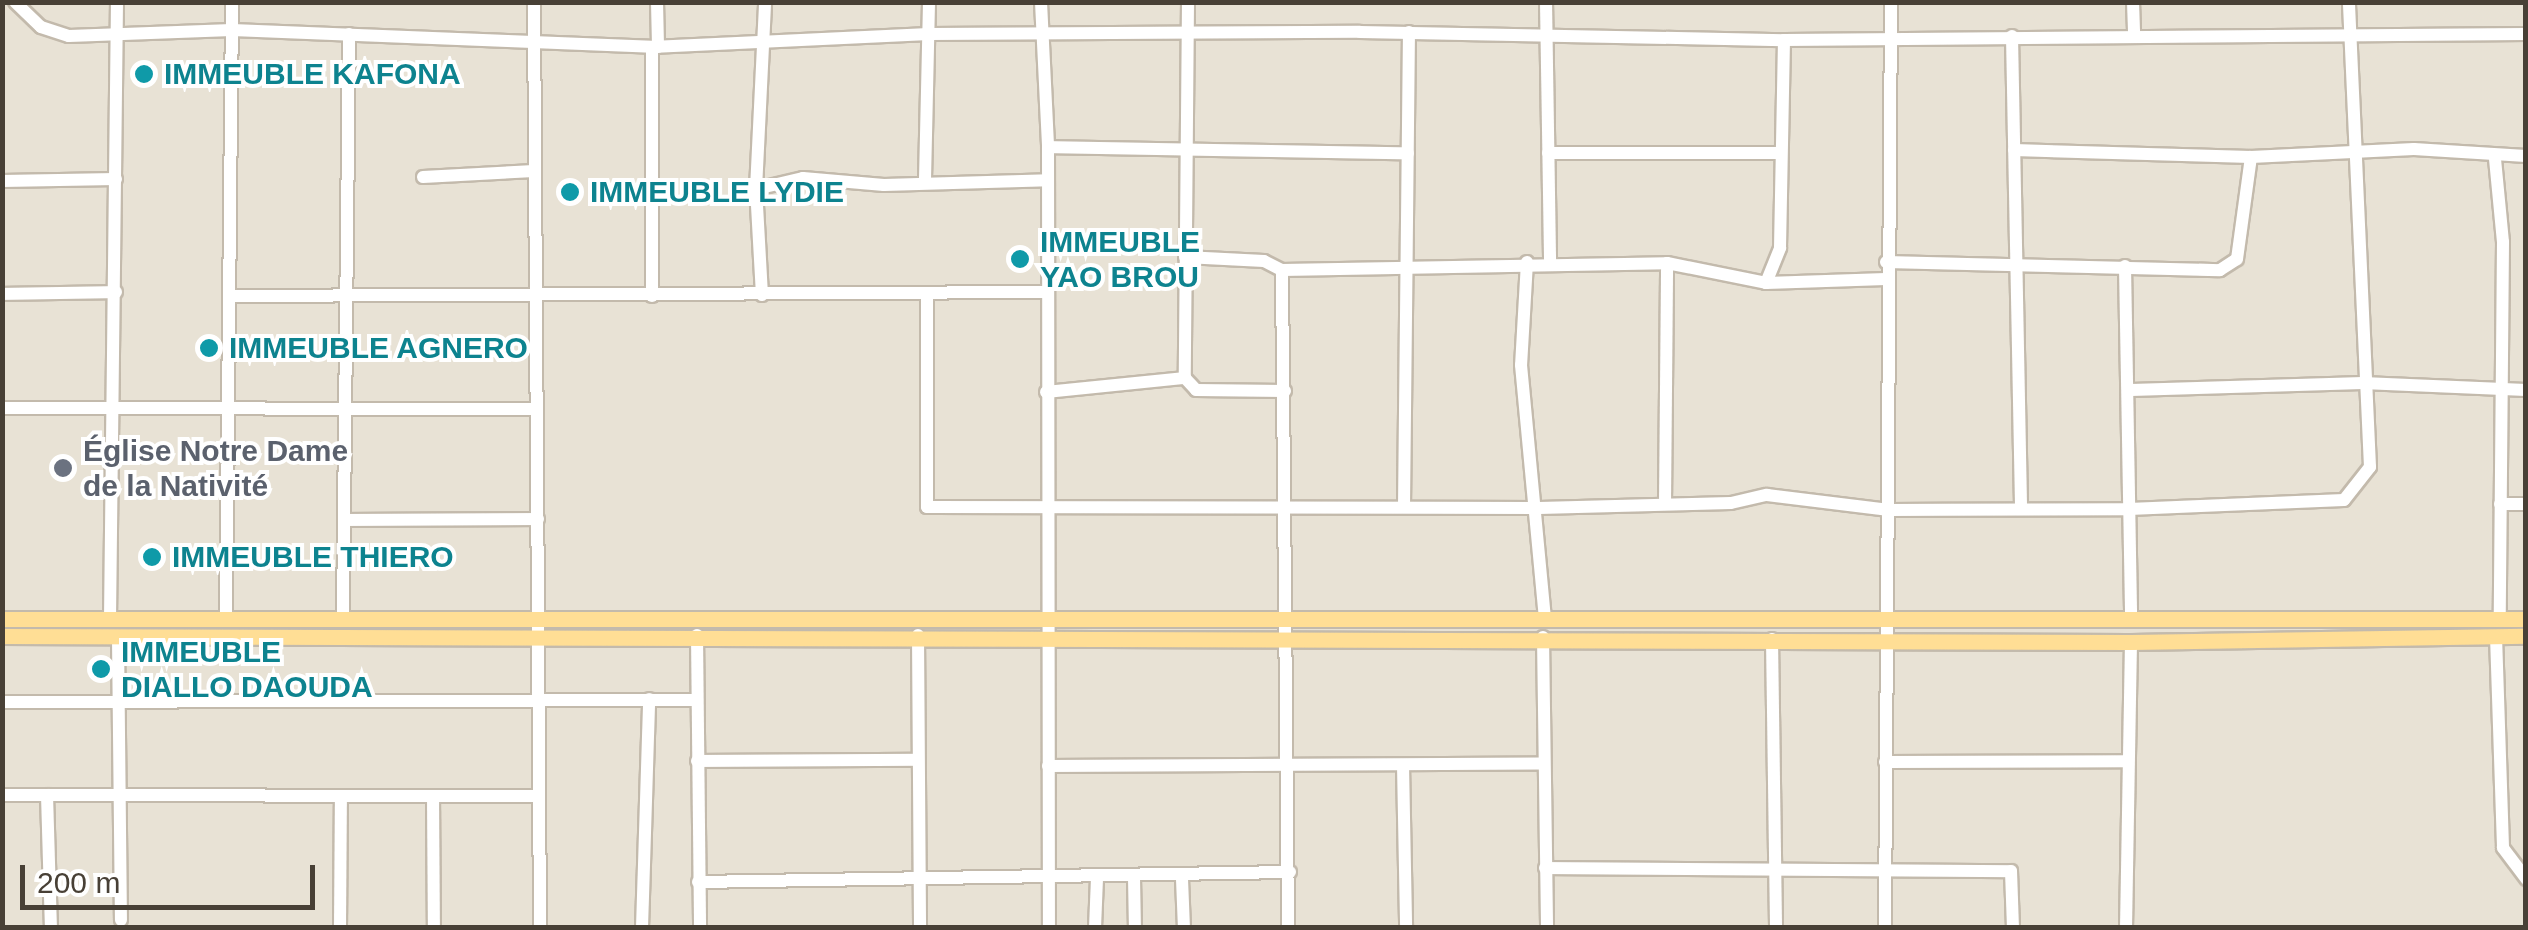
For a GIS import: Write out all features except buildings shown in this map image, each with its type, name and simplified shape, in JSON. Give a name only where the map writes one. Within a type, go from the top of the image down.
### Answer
[{"type":"main road","points":[[2,636],[118,638],[538,626],[1288,627],[1545,619],[1889,616],[2526,619]]},
{"type":"main road","points":[[2,619],[343,619],[697,634],[918,635],[1045,627]]},
{"type":"main road","points":[[1288,627],[1543,637],[2131,642],[2526,636]]},
{"type":"street","points":[[16,2],[41,27],[69,36],[232,30],[655,47],[929,34],[1410,32],[1784,40],[1892,36],[2526,34]]},
{"type":"street","points":[[110,619],[116,410],[117,2]]},
{"type":"street","points":[[226,619],[233,296],[232,2]]},
{"type":"street","points":[[534,2],[533,294],[538,519],[534,796],[540,928]]},
{"type":"street","points":[[652,296],[656,2]]},
{"type":"street","points":[[762,295],[756,189],[767,44],[766,2]]},
{"type":"street","points":[[925,179],[930,2]]},
{"type":"street","points":[[1041,2],[1048,147],[1045,627],[1049,928]]},
{"type":"street","points":[[1188,2],[1185,378],[1196,390],[1284,391]]},
{"type":"street","points":[[1546,2],[1550,261]]},
{"type":"street","points":[[1886,928],[1886,262],[1891,2]]},
{"type":"street","points":[[2134,2],[2134,36]]},
{"type":"street","points":[[927,293],[927,507],[1539,508],[1732,503],[1767,495],[1889,510],[2129,509],[2344,500],[2370,467],[2363,383],[2349,2]]},
{"type":"street","points":[[1404,507],[1410,32]]},
{"type":"street","points":[[343,619],[349,34]]},
{"type":"street","points":[[2012,36],[2021,508]]},
{"type":"street","points":[[1766,283],[1780,248],[1784,40]]},
{"type":"street","points":[[1048,147],[1186,145],[1408,153]]},
{"type":"street","points":[[2014,150],[2251,156],[2357,151],[2526,156]]},
{"type":"street","points":[[1548,152],[1779,153]]},
{"type":"street","points":[[1886,262],[2232,266],[2251,156]]},
{"type":"street","points":[[2495,158],[2503,242],[2500,619]]},
{"type":"street","points":[[423,177],[534,171]]},
{"type":"street","points":[[756,189],[803,178],[884,185],[925,179],[1048,180]]},
{"type":"street","points":[[2,181],[116,179]]},
{"type":"street","points":[[1185,257],[1264,260],[1282,270],[1550,261],[1667,263],[1766,283],[1886,278]]},
{"type":"street","points":[[1527,262],[1520,366],[1539,508],[1545,619]]},
{"type":"street","points":[[1665,504],[1667,263]]},
{"type":"street","points":[[2125,266],[2131,618]]},
{"type":"street","points":[[1282,270],[1288,928]]},
{"type":"street","points":[[2,294],[116,292]]},
{"type":"street","points":[[233,296],[349,292],[652,296],[1046,292]]},
{"type":"street","points":[[1046,392],[1185,378]]},
{"type":"street","points":[[2130,390],[2363,383],[2526,390]]},
{"type":"street","points":[[2,408],[229,413],[536,409]]},
{"type":"street","points":[[2500,504],[2526,504]]},
{"type":"street","points":[[346,520],[538,519]]},
{"type":"street","points":[[697,634],[700,928]]},
{"type":"street","points":[[918,635],[920,928]]},
{"type":"street","points":[[2496,636],[2503,848],[2526,879]]},
{"type":"street","points":[[1543,637],[1542,763],[1548,928]]},
{"type":"street","points":[[118,638],[120,920]]},
{"type":"street","points":[[1772,639],[1776,928]]},
{"type":"street","points":[[2126,928],[2131,642]]},
{"type":"street","points":[[642,928],[649,700]]},
{"type":"street","points":[[2,702],[697,700]]},
{"type":"street","points":[[697,761],[916,760]]},
{"type":"street","points":[[1884,762],[2128,761]]},
{"type":"street","points":[[1048,766],[1542,763]]},
{"type":"street","points":[[1402,765],[1406,928]]},
{"type":"street","points":[[2,795],[534,796]]},
{"type":"street","points":[[47,795],[51,928]]},
{"type":"street","points":[[432,796],[434,928]]},
{"type":"street","points":[[340,797],[340,928]]},
{"type":"street","points":[[1546,868],[1884,867],[2011,871],[2013,928]]},
{"type":"street","points":[[698,882],[1182,878],[1290,872]]},
{"type":"street","points":[[1134,878],[1135,928]]},
{"type":"street","points":[[1182,878],[1184,928]]},
{"type":"street","points":[[1095,928],[1097,879]]},
{"type":"shaded area","points":[[3,3],[2525,3],[2525,927],[3,927]]},
{"type":"place","name":"IMMEUBLE KAFONA","points":[[144,74]]},
{"type":"place","name":"IMMEUBLE LYDIE","points":[[570,192]]},
{"type":"place","name":"IMMEUBLE YAO BROU","points":[[1020,259]]},
{"type":"place","name":"IMMEUBLE AGNERO","points":[[209,348]]},
{"type":"place","name":"Église Notre Dame de la Nativité","points":[[63,468]]},
{"type":"place","name":"IMMEUBLE THIERO","points":[[152,557]]},
{"type":"place","name":"IMMEUBLE DIALLO DAOUDA","points":[[101,669]]}]
